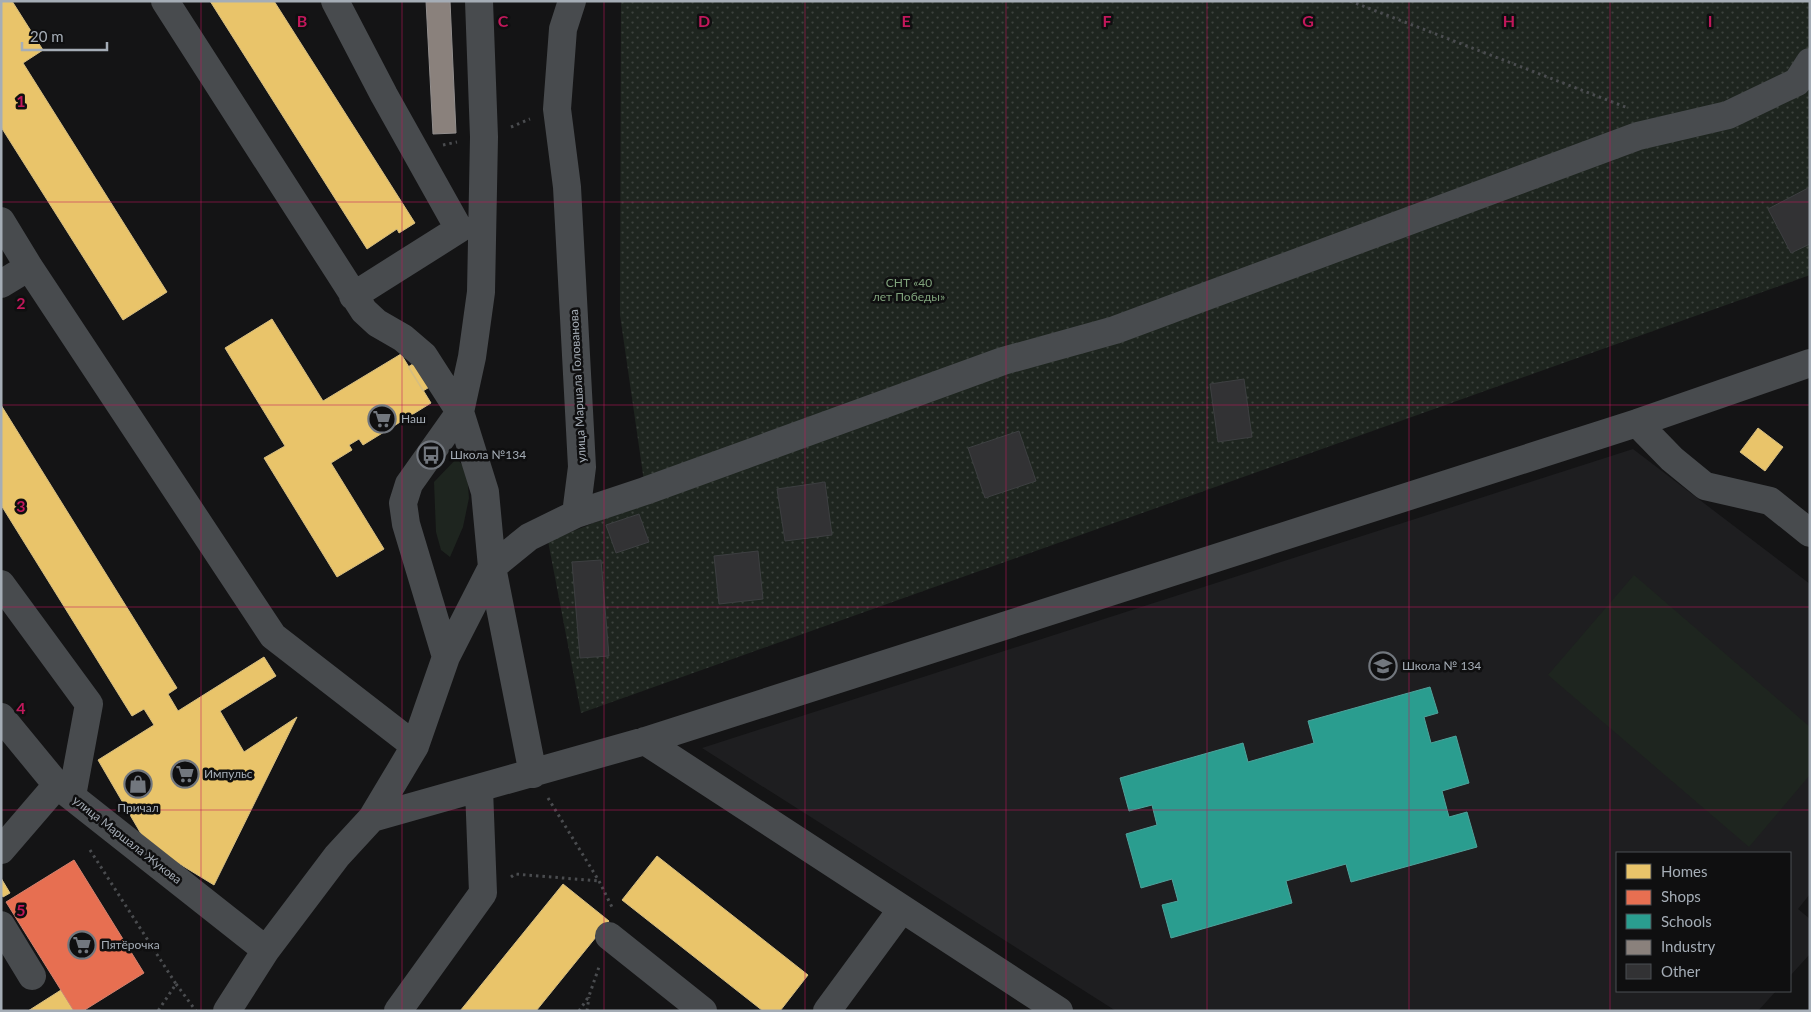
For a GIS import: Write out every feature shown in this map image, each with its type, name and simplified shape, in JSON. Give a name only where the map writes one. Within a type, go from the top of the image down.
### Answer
[{"type":"street","points":[[165,1],[353,296],[364,311],[377,323],[403,338],[424,356],[460,412],[485,492],[492,567],[533,774]]},
{"type":"street","points":[[335,1],[458,229],[353,296]]},
{"type":"street","points":[[446,657],[406,524],[404,503],[408,484],[460,412],[472,357],[481,292],[484,137],[479,1]]},
{"type":"street","name":"улица Маршала Голованова","points":[[572,1],[563,29],[557,109],[566,187],[582,467],[576,514]]},
{"type":"street","points":[[227,1011],[266,950],[337,856],[372,818],[415,746],[446,657],[492,567],[529,537],[576,514],[655,488],[1003,361],[1115,330],[1638,136],[1728,115],[1797,82],[1810,62]]},
{"type":"street","points":[[1,221],[29,267],[273,636],[415,746]]},
{"type":"street","points":[[1,284],[29,267]]},
{"type":"street","points":[[372,818],[645,741],[1637,423],[1810,363]]},
{"type":"street","points":[[1637,423],[1672,459],[1705,486],[1770,501],[1810,533]]},
{"type":"street","points":[[1,584],[90,704],[65,790],[1,850]]},
{"type":"street","name":"улица Маршала Жукова","points":[[1,717],[65,790],[266,950]]},
{"type":"street","points":[[645,741],[1059,1011]]},
{"type":"street","points":[[398,1011],[483,894],[479,789]]},
{"type":"street","points":[[827,1011],[902,909]]},
{"type":"street","points":[[1,925],[32,976]]},
{"type":"street","points":[[609,936],[703,1011]]},
{"type":"path","points":[[1350,1],[1640,113],[1656,123],[1658,132]]},
{"type":"path","points":[[415,151],[484,137],[557,109]]},
{"type":"path","points":[[533,774],[599,881],[616,914],[589,996],[587,1011]]},
{"type":"path","points":[[90,848],[176,984],[196,1011]]},
{"type":"path","points":[[483,894],[515,874],[599,881]]},
{"type":"path","points":[[158,1011],[176,984]]},
{"type":"path","points":[[579,1011],[589,996]]},
{"type":"shaded area","name":"Школа № 134","points":[[1633,449],[1810,584],[1810,894],[1798,909],[1810,919],[1810,954],[1791,975],[1791,852],[1616,852],[1616,992],[1775,992],[1758,1011],[1116,1011],[702,748]]},
{"type":"green space","name":"СНТ «40 лет Победы»","points":[[621,1],[1810,1],[1810,275],[581,713],[548,541],[647,502],[620,315]]},
{"type":"green space","points":[[457,458],[467,472],[469,498],[463,527],[450,557],[441,550],[436,532],[434,482]]},
{"type":"green space","points":[[1634,575],[1810,727],[1810,775],[1749,847],[1548,675]]},
{"type":"building: Homes","points":[[1,1],[12,1],[43,50],[23,63],[167,292],[123,320],[1,127]]},
{"type":"building: Homes","points":[[210,1],[274,1],[415,223],[399,233],[397,229],[367,249]]},
{"type":"building: Homes","points":[[272,319],[323,401],[401,354],[431,403],[363,445],[359,439],[349,445],[352,450],[331,463],[384,549],[337,577],[264,458],[285,446],[225,348]]},
{"type":"building: Homes","points":[[416,362],[431,386],[423,391],[408,367]]},
{"type":"building: Homes","points":[[1,405],[177,688],[168,694],[178,711],[264,657],[276,676],[220,711],[244,752],[297,717],[214,885],[147,844],[98,760],[154,725],[144,709],[132,716],[1,505]]},
{"type":"building: Homes","points":[[1758,428],[1783,447],[1765,471],[1740,452]]},
{"type":"building: Homes","points":[[657,856],[808,975],[780,1011],[763,1011],[622,900]]},
{"type":"building: Homes","points":[[1,878],[10,893],[3,897],[1,894]]},
{"type":"building: Homes","points":[[563,884],[609,921],[536,1011],[460,1011]]},
{"type":"building: Homes","points":[[61,990],[74,1011],[28,1011]]},
{"type":"building: Shops","points":[[74,860],[144,973],[83,1011],[74,1011],[6,902]]},
{"type":"building: Schools","points":[[1430,687],[1438,713],[1424,717],[1431,743],[1456,736],[1469,783],[1442,791],[1449,817],[1467,812],[1477,847],[1351,882],[1346,864],[1286,881],[1292,903],[1171,938],[1162,905],[1178,901],[1172,879],[1141,888],[1126,834],[1157,825],[1152,805],[1129,811],[1120,778],[1243,743],[1248,762],[1314,743],[1308,721]]},
{"type":"building: Industry","points":[[426,1],[450,1],[456,133],[433,134]]},
{"type":"building: Other","points":[[1810,187],[1810,244],[1791,253],[1768,209]]},
{"type":"building: Other","points":[[1244,379],[1252,437],[1218,442],[1210,384]]},
{"type":"building: Other","points":[[1019,431],[1036,481],[985,498],[968,448]]},
{"type":"building: Other","points":[[825,482],[832,535],[785,541],[777,489]]},
{"type":"building: Other","points":[[639,514],[649,542],[616,553],[606,525]]},
{"type":"building: Other","points":[[758,551],[763,599],[719,604],[714,556]]},
{"type":"building: Other","points":[[601,560],[609,656],[580,658],[572,562]]},
{"type":"place","name":"Наш","points":[[382,419]]},
{"type":"place","name":"Школа №134","points":[[431,455]]},
{"type":"place","name":"Школа № 134","points":[[1383,666]]},
{"type":"place","name":"Импульс","points":[[185,774]]},
{"type":"place","name":"Причал","points":[[138,784]]},
{"type":"place","name":"Пятёрочка","points":[[82,945]]}]
